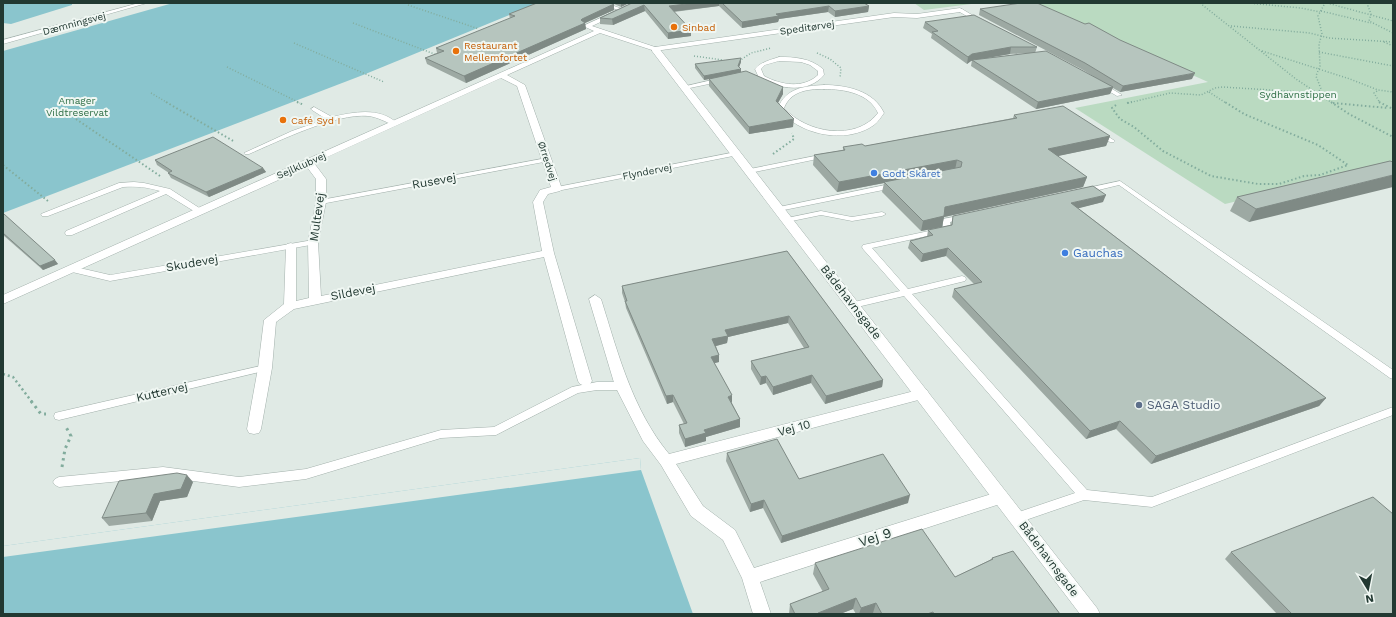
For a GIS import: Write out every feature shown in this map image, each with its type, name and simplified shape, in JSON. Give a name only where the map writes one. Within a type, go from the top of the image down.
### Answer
[{"type":"street","points":[[638,3],[586,26],[655,49]]},
{"type":"street","name":"Speditørvej","points":[[655,49],[894,15],[916,16],[960,10]]},
{"type":"street","name":"Sejlklubvej","points":[[3,300],[599,30]]},
{"type":"street","name":"Bådehavnsgade","points":[[655,49],[1091,614]]},
{"type":"street","name":"Ørredvej","points":[[500,75],[521,85],[556,189],[544,192],[538,202],[548,253],[586,381]]},
{"type":"street","name":"Multevej","points":[[308,162],[321,179],[321,202],[313,242],[315,300]]},
{"type":"street","points":[[290,306],[291,246]]},
{"type":"street","name":"Sildevej","points":[[254,429],[265,368],[270,320],[290,306],[548,253]]},
{"type":"street","points":[[595,299],[622,386],[650,441],[666,461],[697,511],[729,535],[750,577],[762,614]]},
{"type":"street","name":"Vej 10","points":[[666,461],[922,394]]},
{"type":"street","name":"Vej 9","points":[[750,577],[1001,497]]},
{"type":"lane","name":"Dæmningsvej","points":[[3,42],[145,3]]},
{"type":"lane","points":[[601,3],[623,10]]},
{"type":"lane","points":[[960,10],[986,24]]},
{"type":"lane","points":[[790,58],[809,62],[821,70],[821,75],[818,79],[803,85],[782,85],[767,81],[755,73],[763,64],[770,61],[790,58]]},
{"type":"lane","points":[[685,87],[728,78]]},
{"type":"lane","points":[[818,79],[831,87]]},
{"type":"lane","points":[[1094,80],[1119,95]]},
{"type":"lane","points":[[782,85],[789,95]]},
{"type":"lane","points":[[831,87],[860,93],[872,99],[879,106],[881,113],[878,120],[870,127],[846,132],[824,132],[794,123],[785,116],[781,108],[783,101],[789,95],[807,89],[831,87]]},
{"type":"lane","points":[[314,109],[332,120]]},
{"type":"lane","points":[[247,153],[342,117],[367,115],[379,116],[394,123]]},
{"type":"lane","points":[[1092,128],[1112,141]]},
{"type":"lane","name":"Flyndervej","points":[[556,189],[736,154]]},
{"type":"lane","points":[[750,171],[834,155]]},
{"type":"lane","name":"Rusevej","points":[[321,202],[547,160]]},
{"type":"lane","points":[[45,214],[122,185],[136,183],[167,191],[200,211]]},
{"type":"lane","points":[[1074,193],[1120,183],[1393,375]]},
{"type":"lane","points":[[779,209],[901,184]]},
{"type":"lane","points":[[69,233],[167,191]]},
{"type":"lane","points":[[787,220],[822,213],[852,219],[882,214]]},
{"type":"lane","points":[[976,215],[946,221],[946,229],[866,247],[1084,495]]},
{"type":"lane","name":"Skudevej","points":[[71,270],[110,278],[313,242]]},
{"type":"lane","points":[[853,305],[962,279]]},
{"type":"lane","name":"Kuttervej","points":[[59,416],[265,368]]},
{"type":"lane","points":[[59,482],[163,472],[238,482],[306,474],[441,434],[496,431],[576,390],[597,386],[622,386]]},
{"type":"lane","points":[[1017,518],[1084,495],[1152,502],[1393,411]]},
{"type":"path","points":[[1200,3],[1296,79],[1349,114],[1393,137]]},
{"type":"path","points":[[1248,3],[1302,8],[1370,23],[1393,33]]},
{"type":"path","points":[[1317,93],[1321,90],[1316,76],[1320,71],[1321,65],[1319,52],[1320,36],[1322,34],[1322,27],[1318,21],[1320,12],[1326,3],[1393,21]]},
{"type":"path","points":[[1370,3],[1368,6],[1370,16],[1368,20],[1370,23]]},
{"type":"path","points":[[408,5],[479,29]]},
{"type":"path","points":[[353,23],[441,57]]},
{"type":"path","points":[[1230,26],[1304,32],[1320,36],[1393,42]]},
{"type":"path","points":[[1382,40],[1393,46]]},
{"type":"path","points":[[294,43],[384,82]]},
{"type":"path","points":[[435,54],[442,51]]},
{"type":"path","points":[[1262,51],[1275,54],[1320,71],[1378,90],[1393,92]]},
{"type":"path","points":[[1319,52],[1393,66]]},
{"type":"path","points":[[689,56],[723,60],[727,62]]},
{"type":"path","points":[[733,62],[739,62],[738,64]]},
{"type":"path","points":[[227,67],[294,100]]},
{"type":"path","points":[[1209,92],[1244,114],[1318,145],[1331,155],[1346,162],[1348,165],[1320,175],[1304,176],[1279,184],[1258,184],[1211,176],[1163,151],[1144,138],[1134,127],[1120,119],[1112,108],[1114,105],[1170,93],[1196,96],[1209,92],[1215,88],[1224,87],[1317,93]]},
{"type":"path","points":[[1378,90],[1374,93],[1378,100],[1388,108]]},
{"type":"path","points":[[151,93],[235,142]]},
{"type":"path","points":[[1332,103],[1393,109]]},
{"type":"path","points":[[76,119],[164,178],[152,186]]},
{"type":"path","points":[[750,171],[794,139],[790,127]]},
{"type":"path","points":[[3,165],[44,198]]},
{"type":"green space","points":[[914,3],[979,3],[924,10]]},
{"type":"green space","name":"Sydhavnstippen","points":[[1031,3],[1393,3],[1393,176],[1377,168],[1225,204],[1075,108],[1208,82]]},
{"type":"water","points":[[3,3],[72,3],[72,5],[11,24],[3,23]]},
{"type":"water","name":"Amager Vildtreservat","points":[[173,3],[539,3],[363,75],[3,213],[3,51]]},
{"type":"water","points":[[640,458],[641,470],[693,614],[3,614],[3,546]]},
{"type":"pier","points":[[640,458],[641,470],[3,557],[3,546]]},
{"type":"building","points":[[537,3],[614,4],[581,20],[585,23],[464,76],[425,58],[444,51],[436,48],[515,16],[509,14]]},
{"type":"building","points":[[632,3],[695,3],[669,6],[691,30],[668,33],[644,5],[612,19],[600,18]]},
{"type":"building","points":[[722,3],[864,3],[869,6],[835,11],[829,6],[776,14],[779,16],[742,22]]},
{"type":"building","points":[[1021,3],[1037,3],[1085,24],[1089,23],[1120,40],[1195,73],[1123,86],[1085,63],[980,9]]},
{"type":"building","points":[[974,15],[1037,47],[1011,47],[972,54],[968,57],[932,32],[938,31],[925,22]]},
{"type":"building","points":[[1046,51],[1113,87],[1038,102],[972,60]]},
{"type":"building","points":[[741,58],[738,66],[741,69],[704,76],[695,64]]},
{"type":"building","points":[[746,71],[783,87],[776,101],[794,119],[749,127],[709,79]]},
{"type":"building","points":[[1063,106],[1110,136],[1048,149],[1087,177],[945,207],[944,216],[923,221],[884,182],[961,167],[962,162],[957,160],[839,182],[814,155],[845,150],[843,147],[862,144],[865,146],[1017,118],[1014,115]]},
{"type":"building","points":[[213,137],[263,168],[206,192],[168,173],[172,171],[155,160]]},
{"type":"building","points":[[1390,161],[1393,162],[1393,175],[1256,209],[1237,197]]},
{"type":"building","points":[[1093,186],[1106,195],[1071,203],[1326,398],[1156,456],[1120,421],[1090,431],[954,289],[982,282],[948,248],[923,254],[910,241],[933,235],[928,230],[952,225],[953,216]]},
{"type":"building","points":[[4,214],[55,260],[40,266],[3,233]]},
{"type":"building","points":[[787,251],[883,380],[826,396],[812,375],[773,387],[766,376],[761,377],[751,361],[809,347],[789,316],[725,330],[728,336],[712,339],[719,355],[711,357],[732,395],[728,397],[740,419],[704,430],[706,433],[685,439],[679,425],[687,423],[673,395],[666,396],[625,301],[627,301],[622,286]]},
{"type":"building","points":[[777,439],[799,479],[883,454],[910,495],[782,536],[764,500],[751,504],[727,453]]},
{"type":"building","points":[[177,473],[187,475],[181,489],[154,494],[146,513],[102,518],[119,481]]},
{"type":"building","points":[[1373,497],[1393,514],[1393,614],[1292,614],[1231,552]]},
{"type":"building","points":[[922,529],[955,577],[993,559],[992,558],[1013,551],[1060,614],[934,614],[933,612],[927,614],[882,614],[876,603],[861,608],[856,598],[818,613],[819,614],[795,614],[790,604],[829,589],[815,563]]},
{"type":"place","name":"Sinbad","points":[[674,27]]},
{"type":"place","name":"Restaurant Mellemfortet","points":[[456,51]]},
{"type":"place","name":"Café Syd I","points":[[283,120]]},
{"type":"place","name":"Godt Skåret","points":[[874,173]]},
{"type":"place","name":"Gauchas","points":[[1065,253]]},
{"type":"place","name":"SAGA Studio","points":[[1139,405]]}]
